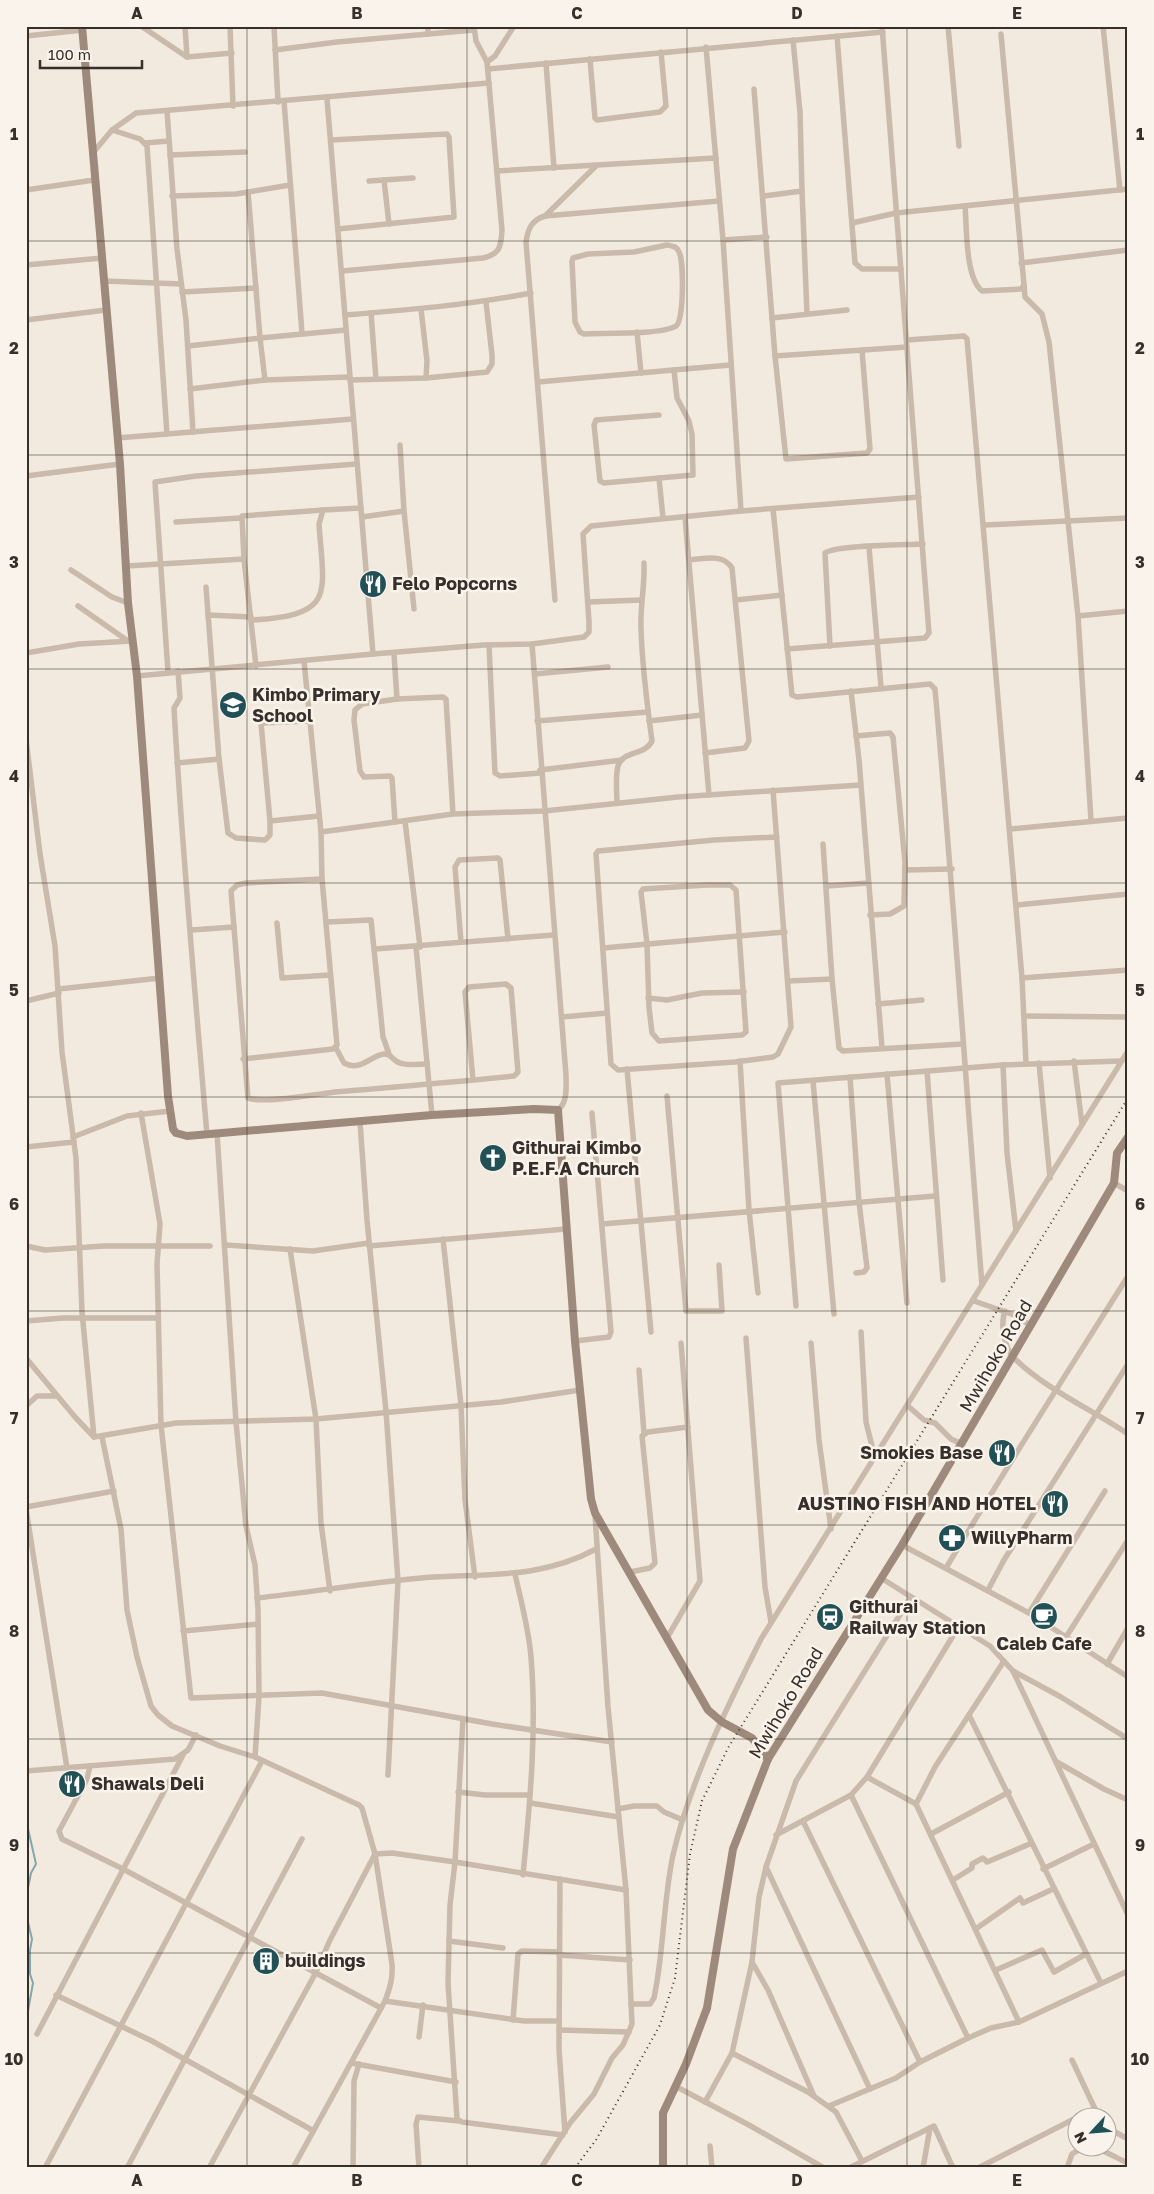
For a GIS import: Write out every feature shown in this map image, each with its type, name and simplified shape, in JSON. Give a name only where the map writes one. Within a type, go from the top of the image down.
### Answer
[{"type":"street","points":[[141,26],[187,58],[232,53]]},
{"type":"street","points":[[185,26],[187,58]]},
{"type":"street","points":[[230,26],[233,106]]},
{"type":"street","points":[[274,26],[302,333]]},
{"type":"street","points":[[428,26],[428,34]]},
{"type":"street","points":[[487,66],[514,26]]},
{"type":"street","points":[[948,26],[959,146]]},
{"type":"street","points":[[1103,26],[1120,190]]},
{"type":"street","points":[[26,36],[82,28],[120,464],[130,641],[137,676],[170,1111],[171,1121],[176,1133],[187,1136],[207,1135],[432,1115],[534,1109],[558,1110],[564,1104],[566,1097],[566,1075],[562,1017],[540,771],[532,644]]},
{"type":"street","points":[[275,50],[474,28],[476,41],[487,66],[502,230],[499,251],[494,255],[342,271]]},
{"type":"street","points":[[487,66],[546,63],[837,36],[882,29],[929,614],[928,636],[787,650]]},
{"type":"street","points":[[1001,34],[1024,285],[1026,297],[1042,314],[1045,322],[1078,616],[1091,820]]},
{"type":"street","points":[[837,36],[855,263],[857,267],[901,270]]},
{"type":"street","points":[[792,40],[800,112],[807,314]]},
{"type":"street","points":[[706,47],[723,240],[741,511]]},
{"type":"street","points":[[590,59],[595,118],[597,120],[664,110],[666,106],[661,52]]},
{"type":"street","points":[[546,63],[554,168]]},
{"type":"street","points":[[92,154],[112,130],[136,113],[488,84]]},
{"type":"street","points":[[754,89],[764,196],[775,356],[785,457],[788,460],[868,453],[870,449],[862,350]]},
{"type":"street","points":[[327,98],[373,654]]},
{"type":"street","points":[[167,111],[172,196],[188,346],[193,432]]},
{"type":"street","points":[[112,130],[145,143],[169,141]]},
{"type":"street","points":[[331,140],[448,135],[454,217],[338,229]]},
{"type":"street","points":[[145,143],[168,434]]},
{"type":"street","points":[[170,155],[245,152]]},
{"type":"street","points":[[497,172],[716,158]]},
{"type":"street","points":[[545,216],[596,166]]},
{"type":"street","points":[[369,181],[413,178]]},
{"type":"street","points":[[26,190],[94,180]]},
{"type":"street","points":[[384,180],[389,224]]},
{"type":"street","points":[[172,196],[201,197],[290,185]]},
{"type":"street","points":[[852,222],[896,213],[1128,189]]},
{"type":"street","points":[[764,196],[802,191]]},
{"type":"street","points":[[248,192],[265,380]]},
{"type":"street","points":[[555,600],[526,242],[528,231],[537,219],[545,216],[719,201]]},
{"type":"street","points":[[965,206],[970,266],[977,287],[982,291],[1016,290],[1021,289],[1024,285]]},
{"type":"street","points":[[723,240],[767,237]]},
{"type":"street","points":[[667,246],[675,246],[679,250],[682,311],[680,322],[673,327],[637,332],[584,334],[576,329],[573,258],[588,254],[634,252],[667,246]]},
{"type":"street","points":[[1021,263],[1128,250]]},
{"type":"street","points":[[26,266],[102,258]]},
{"type":"street","points":[[104,281],[181,284]]},
{"type":"street","points":[[182,292],[256,288]]},
{"type":"street","points":[[345,315],[486,302],[531,293]]},
{"type":"street","points":[[190,389],[265,380],[426,378],[481,373],[490,369],[492,355],[486,302]]},
{"type":"street","points":[[421,309],[427,361],[426,378]]},
{"type":"street","points":[[26,320],[106,310]]},
{"type":"street","points":[[772,318],[847,310]]},
{"type":"street","points":[[371,313],[376,379]]},
{"type":"street","points":[[188,346],[346,330]]},
{"type":"street","points":[[637,332],[640,373]]},
{"type":"street","points":[[906,340],[964,336],[967,339],[1011,828],[1026,1063]]},
{"type":"street","points":[[775,356],[907,347]]},
{"type":"street","points":[[538,382],[730,365]]},
{"type":"street","points":[[659,415],[602,418],[594,425],[600,480],[604,483],[694,474],[692,434],[689,422],[676,398],[674,370]]},
{"type":"street","points":[[117,438],[353,419]]},
{"type":"street","points":[[400,445],[404,511],[414,609]]},
{"type":"street","points":[[26,476],[120,464]]},
{"type":"street","points":[[168,672],[155,483],[157,481],[196,476],[358,464]]},
{"type":"street","points":[[659,478],[663,518]]},
{"type":"street","points":[[137,676],[373,654],[394,654],[489,645],[532,644],[584,637],[589,632],[583,534],[587,528],[601,524],[663,518],[919,497]]},
{"type":"street","points":[[176,522],[241,518],[276,512],[361,508]]},
{"type":"street","points":[[773,508],[792,695],[797,698],[881,687],[930,684],[935,690],[952,869],[964,1067],[982,1285]]},
{"type":"street","points":[[208,615],[251,618],[296,615],[311,607],[321,596],[323,588],[319,524],[323,510]]},
{"type":"street","points":[[362,517],[404,511]]},
{"type":"street","points":[[685,517],[709,795]]},
{"type":"street","points":[[241,518],[256,666]]},
{"type":"street","points":[[985,525],[1128,518]]},
{"type":"street","points":[[830,646],[825,553],[830,550],[923,544]]},
{"type":"street","points":[[869,547],[881,687]]},
{"type":"street","points":[[127,566],[244,558]]},
{"type":"street","points":[[689,560],[716,558],[728,562],[732,568],[749,741],[745,748],[705,753]]},
{"type":"street","points":[[489,645],[495,773],[500,776],[622,760],[649,747],[652,741],[641,628],[641,600],[645,586],[644,563]]},
{"type":"street","points":[[71,570],[112,596],[128,603]]},
{"type":"street","points":[[206,587],[219,759],[228,832],[236,838],[265,840],[270,835],[261,723],[310,721]]},
{"type":"street","points":[[736,600],[782,595]]},
{"type":"street","points":[[588,602],[641,600]]},
{"type":"street","points":[[78,606],[130,641]]},
{"type":"street","points":[[1078,616],[1128,611]]},
{"type":"street","points":[[26,653],[79,644],[130,641]]},
{"type":"street","points":[[394,654],[397,699]]},
{"type":"street","points":[[304,661],[321,832],[322,879],[336,1048],[344,1064],[353,1066],[367,1063],[379,1055],[389,1054]]},
{"type":"street","points":[[535,674],[608,667]]},
{"type":"street","points":[[178,671],[180,698],[174,708],[181,836],[191,930],[207,1135]]},
{"type":"street","points":[[851,691],[882,1048]]},
{"type":"street","points":[[395,822],[391,777],[368,777],[360,771],[354,713],[362,704],[397,699],[443,697],[448,702],[452,814]]},
{"type":"street","points":[[537,721],[648,712]]},
{"type":"street","points":[[649,721],[702,716]]},
{"type":"street","points":[[856,736],[890,733],[893,737],[905,870],[904,906],[890,914],[870,915]]},
{"type":"street","points":[[26,739],[59,991],[62,1052],[74,1140],[81,1247],[83,1319],[94,1437]]},
{"type":"street","points":[[177,763],[219,759]]},
{"type":"street","points":[[617,803],[618,767],[622,760]]},
{"type":"street","points":[[321,832],[452,814],[544,811],[709,795],[860,785]]},
{"type":"street","points":[[773,790],[777,837],[785,932],[791,1027],[778,1054],[773,1057],[740,1061],[618,1070],[611,1064],[598,892],[596,854],[598,851],[705,841],[777,837]]},
{"type":"street","points":[[270,821],[319,816]]},
{"type":"street","points":[[1011,828],[1128,818]]},
{"type":"street","points":[[405,821],[432,1115]]},
{"type":"street","points":[[823,844],[832,979],[839,1048],[844,1052],[963,1044]]},
{"type":"street","points":[[461,942],[455,867],[459,860],[466,859],[498,858],[500,860],[508,939]]},
{"type":"street","points":[[905,870],[952,869]]},
{"type":"street","points":[[322,879],[236,885],[231,891],[247,1095],[251,1100],[473,1080],[517,1075],[511,988],[506,984],[469,987],[465,992],[473,1080]]},
{"type":"street","points":[[827,886],[868,883]]},
{"type":"street","points":[[730,885],[736,890],[740,936],[744,992],[744,1034],[682,1040],[659,1041],[655,1038],[652,1033],[648,998],[647,944],[640,894],[643,890],[730,885]]},
{"type":"street","points":[[1017,905],[1128,894]]},
{"type":"street","points":[[327,922],[368,918],[373,924],[383,1036],[389,1054],[400,1063],[427,1064]]},
{"type":"street","points":[[277,923],[282,978],[330,975]]},
{"type":"street","points":[[191,930],[234,927]]},
{"type":"street","points":[[603,948],[785,932]]},
{"type":"street","points":[[375,948],[418,947],[554,935]]},
{"type":"street","points":[[1022,978],[1128,970]]},
{"type":"street","points":[[26,1000],[59,991],[160,978]]},
{"type":"street","points":[[788,981],[832,979]]},
{"type":"street","points":[[648,998],[667,1000],[702,993],[744,992]]},
{"type":"street","points":[[878,1004],[922,1000]]},
{"type":"street","points":[[562,1017],[607,1012]]},
{"type":"street","points":[[1024,1016],[1128,1017]]},
{"type":"street","points":[[243,1058],[336,1048]]},
{"type":"street","points":[[631,2004],[650,2004],[654,1998],[673,1856],[687,1802],[733,1695],[771,1622],[832,1529],[1128,1051]]},
{"type":"street","points":[[740,1061],[750,1210],[758,1293]]},
{"type":"street","points":[[1074,1061],[1082,1124]]},
{"type":"street","points":[[796,1306],[777,1085],[781,1082],[850,1078],[1003,1064],[1121,1061]]},
{"type":"street","points":[[1039,1063],[1050,1178]]},
{"type":"street","points":[[1003,1064],[1007,1153],[1016,1231]]},
{"type":"street","points":[[627,1069],[651,1332]]},
{"type":"street","points":[[927,1070],[935,1196],[943,1280]]},
{"type":"street","points":[[887,1074],[907,1303]]},
{"type":"street","points":[[850,1078],[867,1268],[864,1272],[856,1273]]},
{"type":"street","points":[[813,1080],[834,1314]]},
{"type":"street","points":[[667,1096],[686,1311],[722,1311],[719,1266]]},
{"type":"street","points":[[542,2168],[564,2134],[594,2094],[612,2058],[623,2045],[632,2024],[626,1890],[596,1549],[595,1513],[588,1487],[575,1341],[558,1110]]},
{"type":"street","points":[[26,1147],[74,1140],[120,1118],[141,1113],[170,1111]]},
{"type":"street","points":[[141,1113],[160,1224],[157,1245],[161,1425],[192,1698],[322,1693],[612,1742]]},
{"type":"street","points":[[575,1341],[610,1335],[592,1113]]},
{"type":"street","points":[[360,1122],[369,1244],[386,1411],[398,1581],[388,1775]]},
{"type":"street","points":[[217,1133],[226,1244],[236,1422],[246,1526],[255,1565],[257,1598],[259,1696],[254,1757]]},
{"type":"street","name":"Mwihoko Road","points":[[664,2168],[662,2121],[666,2104],[707,2008],[733,1849],[768,1759],[902,1545],[1114,1183],[1117,1153],[1128,1137]]},
{"type":"street","points":[[1114,1183],[1128,1191]]},
{"type":"street","points":[[602,1224],[677,1216],[935,1196]]},
{"type":"street","points":[[226,1244],[313,1250],[566,1228]]},
{"type":"street","points":[[443,1239],[461,1405],[465,1500],[475,1577]]},
{"type":"street","points":[[26,1246],[45,1250],[157,1245],[210,1246]]},
{"type":"street","points":[[290,1249],[316,1419],[321,1523],[330,1591]]},
{"type":"street","points":[[946,1568],[1004,1471],[1128,1276]]},
{"type":"street","points":[[974,1301],[1006,1311],[1031,1326]]},
{"type":"street","points":[[1006,1311],[1003,1317],[1004,1339],[1013,1357],[1056,1390],[1097,1413],[1128,1434]]},
{"type":"street","points":[[26,1321],[158,1318]]},
{"type":"street","points":[[861,1332],[866,1422],[875,1458]]},
{"type":"street","points":[[746,1338],[765,1587],[771,1622]]},
{"type":"street","points":[[667,1638],[700,1581],[681,1343]]},
{"type":"street","points":[[811,1343],[819,1440],[832,1529]]},
{"type":"street","points":[[26,1358],[90,1435],[94,1437],[161,1425],[218,1421],[316,1419],[461,1405],[580,1390]]},
{"type":"street","points":[[988,1590],[1004,1560],[1128,1364]]},
{"type":"street","points":[[630,1572],[650,1568],[655,1563],[642,1436],[644,1433],[639,1370]]},
{"type":"street","points":[[26,1406],[38,1396],[57,1396]]},
{"type":"street","points":[[908,1406],[924,1420],[934,1424],[951,1439],[962,1444]]},
{"type":"street","points":[[644,1433],[688,1427]]},
{"type":"street","points":[[102,1437],[124,1547],[127,1610],[151,1706],[164,1721],[196,1736],[254,1757],[359,1805],[362,1808],[376,1854],[393,1976],[385,2001],[312,2130],[293,2168]]},
{"type":"street","points":[[67,1768],[26,1508],[114,1491]]},
{"type":"street","points":[[1029,1613],[1105,1491]]},
{"type":"street","points":[[595,1513],[704,1704],[722,1722],[752,1738],[768,1759]]},
{"type":"street","points":[[1066,1637],[1128,1540]]},
{"type":"street","points":[[902,1545],[1029,1613],[1128,1677]]},
{"type":"street","points":[[257,1598],[330,1591],[398,1581],[515,1574],[568,1564],[596,1549]]},
{"type":"street","points":[[515,1574],[531,1655],[532,1730],[530,1802],[523,1874]]},
{"type":"street","points":[[881,1578],[990,1646],[1013,1671],[1061,1697],[1108,1728],[1128,1738]]},
{"type":"street","points":[[705,2102],[732,2053],[752,1962],[759,1897],[766,1867],[796,1781],[911,1597]]},
{"type":"street","points":[[183,1631],[258,1624]]},
{"type":"street","points":[[776,1835],[851,1795],[867,1776],[959,1626]]},
{"type":"street","points":[[1107,1664],[1128,1628]]},
{"type":"street","points":[[916,1804],[935,1767],[1004,1661]]},
{"type":"street","points":[[1013,1671],[1024,1699],[1057,1762],[1128,1915]]},
{"type":"street","points":[[969,1715],[1009,1792],[1043,1869],[1101,1983]]},
{"type":"street","points":[[459,2121],[449,2009],[449,1941],[463,1718]]},
{"type":"street","points":[[37,2034],[183,1755],[196,1736]]},
{"type":"street","points":[[26,1771],[165,1760],[183,1755]]},
{"type":"street","points":[[48,2167],[120,2026],[262,1761]]},
{"type":"street","points":[[1057,1762],[1104,1789],[1128,1800]]},
{"type":"street","points":[[90,1766],[87,1779],[59,1835],[381,2008]]},
{"type":"street","points":[[867,1776],[916,1804],[977,1928],[1019,2022]]},
{"type":"street","points":[[458,1792],[485,1795],[530,1795]]},
{"type":"street","points":[[931,1834],[1009,1792]]},
{"type":"street","points":[[851,1795],[968,2038]]},
{"type":"street","points":[[530,1802],[619,1817]]},
{"type":"street","points":[[618,1809],[657,1806],[664,1812],[682,1820]]},
{"type":"street","points":[[803,1821],[920,2062]]},
{"type":"street","points":[[127,2168],[302,1840]]},
{"type":"street","points":[[953,1880],[972,1868],[972,1864],[983,1858],[987,1862],[1032,1843]]},
{"type":"street","points":[[1043,1869],[1094,1844]]},
{"type":"street","points":[[376,1854],[392,1853],[455,1862],[626,1890]]},
{"type":"street","points":[[209,2168],[315,1974],[330,1940],[376,1854]]},
{"type":"street","points":[[766,1867],[870,2090]]},
{"type":"street","points":[[560,1879],[559,2030],[564,2134]]},
{"type":"street","points":[[977,1928],[1020,1898],[1023,1903],[1053,1888]]},
{"type":"street","points":[[449,1941],[503,1948]]},
{"type":"street","points":[[996,1970],[1042,1950],[1054,1972],[1086,1954]]},
{"type":"street","points":[[512,2020],[518,1954],[522,1951],[630,1960]]},
{"type":"street","points":[[752,1962],[768,1990],[815,2098]]},
{"type":"street","points":[[829,2106],[896,2078],[920,2062],[968,2038],[991,2028],[1019,2022],[1128,1971]]},
{"type":"street","points":[[56,1995],[186,2058],[312,2130]]},
{"type":"street","points":[[385,2001],[423,2005],[512,2020],[559,2021]]},
{"type":"street","points":[[419,2037],[423,2005]]},
{"type":"street","points":[[559,2030],[629,2032]]},
{"type":"street","points":[[732,2053],[829,2106],[836,2112],[862,2162]]},
{"type":"street","points":[[1072,2060],[1094,2106]]},
{"type":"street","points":[[351,2063],[456,2082]]},
{"type":"street","points":[[353,2168],[354,2087],[359,2064]]},
{"type":"street","points":[[675,2086],[824,2168]]},
{"type":"street","points":[[419,2168],[416,2124],[418,2116],[564,2134]]},
{"type":"street","points":[[978,2168],[1066,2123]]},
{"type":"street","points":[[849,2168],[934,2126],[952,2168]]},
{"type":"street","points":[[923,2168],[930,2128]]},
{"type":"street","points":[[1116,2132],[1128,2139]]},
{"type":"street","points":[[710,2146],[712,2168]]},
{"type":"street","points":[[1068,2168],[1072,2154],[1083,2147],[1092,2147],[1128,2163]]},
{"type":"waterway","points":[[26,1820],[36,1864],[31,1873],[26,1898]]},
{"type":"waterway","points":[[26,1914],[32,1939],[30,1974],[33,1983],[26,2022]]},
{"type":"railway","points":[[575,2168],[596,2140],[660,2025],[675,1978],[690,1854],[702,1801],[728,1748],[1128,1098]]},
{"type":"place","name":"Felo Popcorns","points":[[373,584]]},
{"type":"place","name":"Kimbo Primary School","points":[[233,705]]},
{"type":"place","name":"Githurai Kimbo P.E.F.A Church","points":[[493,1158]]},
{"type":"place","name":"Smokies Base","points":[[1002,1453]]},
{"type":"place","name":"AUSTINO FISH AND HOTEL","points":[[1055,1504]]},
{"type":"place","name":"WillyPharm","points":[[952,1538]]},
{"type":"place","name":"Caleb Cafe","points":[[1044,1616]]},
{"type":"place","name":"Githurai Railway Station","points":[[830,1617]]},
{"type":"place","name":"Shawals Deli","points":[[72,1784]]},
{"type":"place","name":"buildings","points":[[266,1961]]}]
